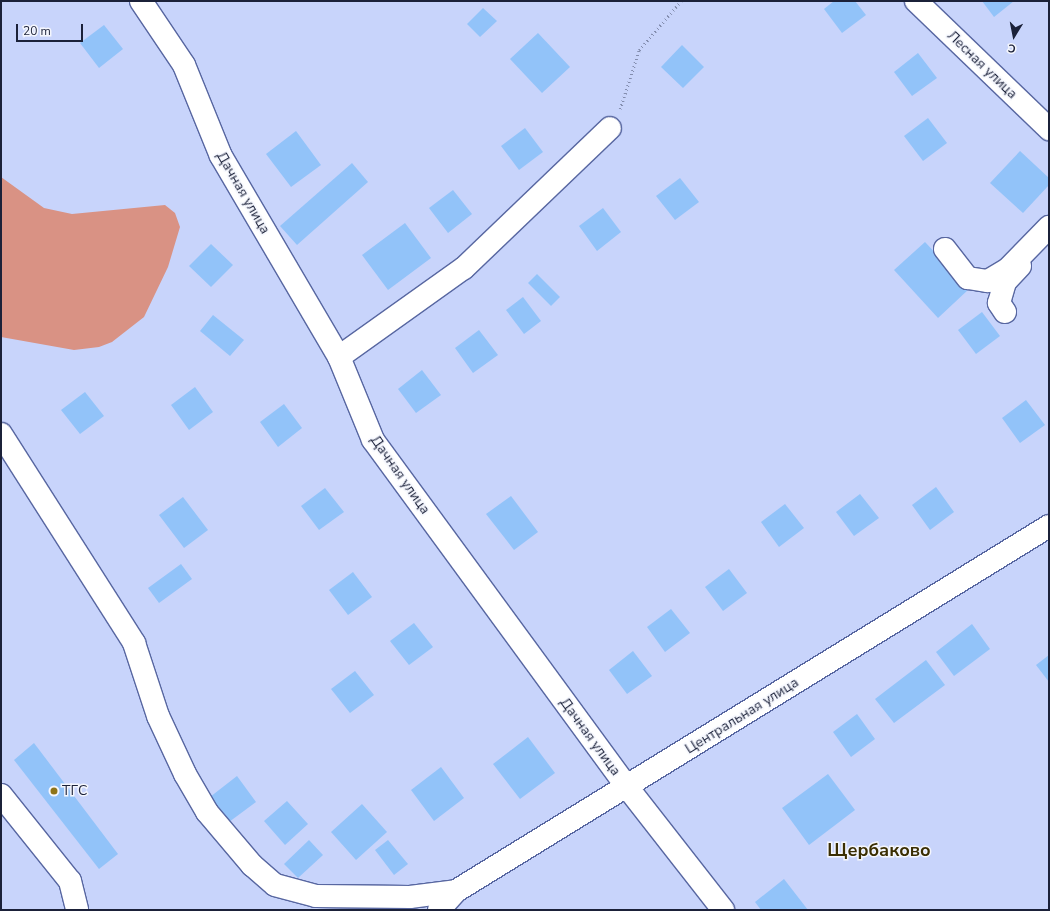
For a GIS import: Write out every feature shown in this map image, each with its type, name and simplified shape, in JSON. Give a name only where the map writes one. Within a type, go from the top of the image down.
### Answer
[{"type":"street","name":"Дачная улица","points":[[141,1],[184,65],[220,156],[339,357],[373,440],[627,787],[723,910]]},
{"type":"street","name":"Лесная улица","points":[[916,1],[1049,128]]},
{"type":"street","points":[[339,357],[464,268],[610,128]]},
{"type":"street","points":[[945,249],[968,278],[988,281],[1008,269],[1049,227]]},
{"type":"street","points":[[1005,312],[999,303],[1005,282],[1049,236]]},
{"type":"street","points":[[1,434],[134,643],[158,716],[200,800],[252,865],[275,885],[316,896],[410,898],[456,891]]},
{"type":"street","name":"Центральная улица","points":[[439,910],[456,891],[1049,526]]},
{"type":"street","points":[[1,794],[70,881],[77,910]]},
{"type":"path","points":[[610,128],[624,102],[631,67],[639,50],[682,1]]},
{"type":"shaded area","points":[[1,177],[44,208],[72,214],[165,205],[175,213],[180,227],[168,267],[144,317],[112,342],[99,347],[74,350],[1,337]]},
{"type":"building","points":[[834,1],[855,1],[866,15],[842,33],[824,9]]},
{"type":"building","points":[[982,1],[1014,1],[994,17]]},
{"type":"building","points":[[483,8],[497,21],[480,37],[467,24]]},
{"type":"building","points":[[104,25],[123,49],[99,68],[80,43]]},
{"type":"building","points":[[538,33],[570,67],[542,93],[510,59]]},
{"type":"building","points":[[682,45],[704,67],[683,88],[661,67]]},
{"type":"building","points":[[918,53],[937,78],[912,96],[894,72]]},
{"type":"building","points":[[928,118],[947,143],[923,161],[904,136]]},
{"type":"building","points":[[525,128],[543,152],[519,170],[501,146]]},
{"type":"building","points":[[296,131],[321,165],[291,187],[266,154]]},
{"type":"building","points":[[1020,151],[1049,178],[1049,185],[1023,213],[990,183]]},
{"type":"building","points":[[352,163],[368,182],[297,245],[280,226]]},
{"type":"building","points":[[680,178],[699,202],[675,220],[656,196]]},
{"type":"building","points":[[453,190],[472,214],[448,233],[429,208]]},
{"type":"building","points":[[603,208],[621,232],[597,251],[579,226]]},
{"type":"building","points":[[405,223],[431,258],[388,290],[362,255]]},
{"type":"building","points":[[925,242],[969,289],[938,318],[894,270]]},
{"type":"building","points":[[211,244],[233,265],[211,287],[189,266]]},
{"type":"building","points":[[537,274],[560,297],[551,306],[528,283]]},
{"type":"building","points":[[523,297],[541,321],[524,334],[506,310]]},
{"type":"building","points":[[982,312],[1000,336],[976,354],[958,330]]},
{"type":"building","points":[[213,315],[244,340],[230,356],[200,331]]},
{"type":"building","points":[[479,330],[498,355],[473,373],[455,348]]},
{"type":"building","points":[[422,370],[441,395],[416,413],[398,389]]},
{"type":"building","points":[[195,387],[213,412],[189,430],[171,405]]},
{"type":"building","points":[[85,392],[104,416],[80,434],[61,410]]},
{"type":"building","points":[[1026,400],[1045,425],[1020,443],[1002,418]]},
{"type":"building","points":[[284,404],[302,428],[278,447],[260,422]]},
{"type":"building","points":[[936,487],[954,512],[930,530],[912,505]]},
{"type":"building","points":[[325,488],[344,512],[319,530],[301,506]]},
{"type":"building","points":[[860,494],[879,518],[854,536],[836,512]]},
{"type":"building","points":[[511,496],[538,532],[514,550],[486,514]]},
{"type":"building","points":[[183,497],[208,530],[184,548],[159,515]]},
{"type":"building","points":[[785,504],[804,528],[779,547],[761,522]]},
{"type":"building","points":[[181,564],[192,579],[159,603],[148,588]]},
{"type":"building","points":[[729,569],[747,593],[723,611],[705,587]]},
{"type":"building","points":[[353,572],[372,597],[348,615],[329,590]]},
{"type":"building","points":[[671,609],[690,633],[665,652],[647,627]]},
{"type":"building","points":[[414,623],[433,647],[409,665],[390,641]]},
{"type":"building","points":[[972,624],[990,649],[954,676],[936,652]]},
{"type":"building","points":[[633,651],[652,676],[627,694],[609,670]]},
{"type":"building","points":[[1049,655],[1049,682],[1036,665]]},
{"type":"building","points":[[926,660],[945,685],[894,723],[875,699]]},
{"type":"building","points":[[355,671],[374,695],[350,713],[331,689]]},
{"type":"building","points":[[857,714],[875,739],[851,757],[833,732]]},
{"type":"building","points":[[528,737],[555,773],[520,799],[493,764]]},
{"type":"building","points":[[34,743],[118,854],[99,869],[14,760]]},
{"type":"building","points":[[441,767],[464,798],[434,821],[411,790]]},
{"type":"building","points":[[828,774],[855,810],[809,845],[782,808]]},
{"type":"building","points":[[237,776],[256,802],[229,822],[210,797]]},
{"type":"building","points":[[287,801],[308,824],[285,845],[264,821]]},
{"type":"building","points":[[362,804],[387,832],[356,860],[331,832]]},
{"type":"building","points":[[309,840],[323,855],[298,878],[284,864]]},
{"type":"building","points":[[388,840],[408,864],[394,875],[375,850]]},
{"type":"building","points":[[784,879],[808,910],[761,910],[755,902]]},
{"type":"place","name":"ТГС","points":[[54,791]]},
{"type":"district","name":"Щербаково","points":[[879,850]]}]
